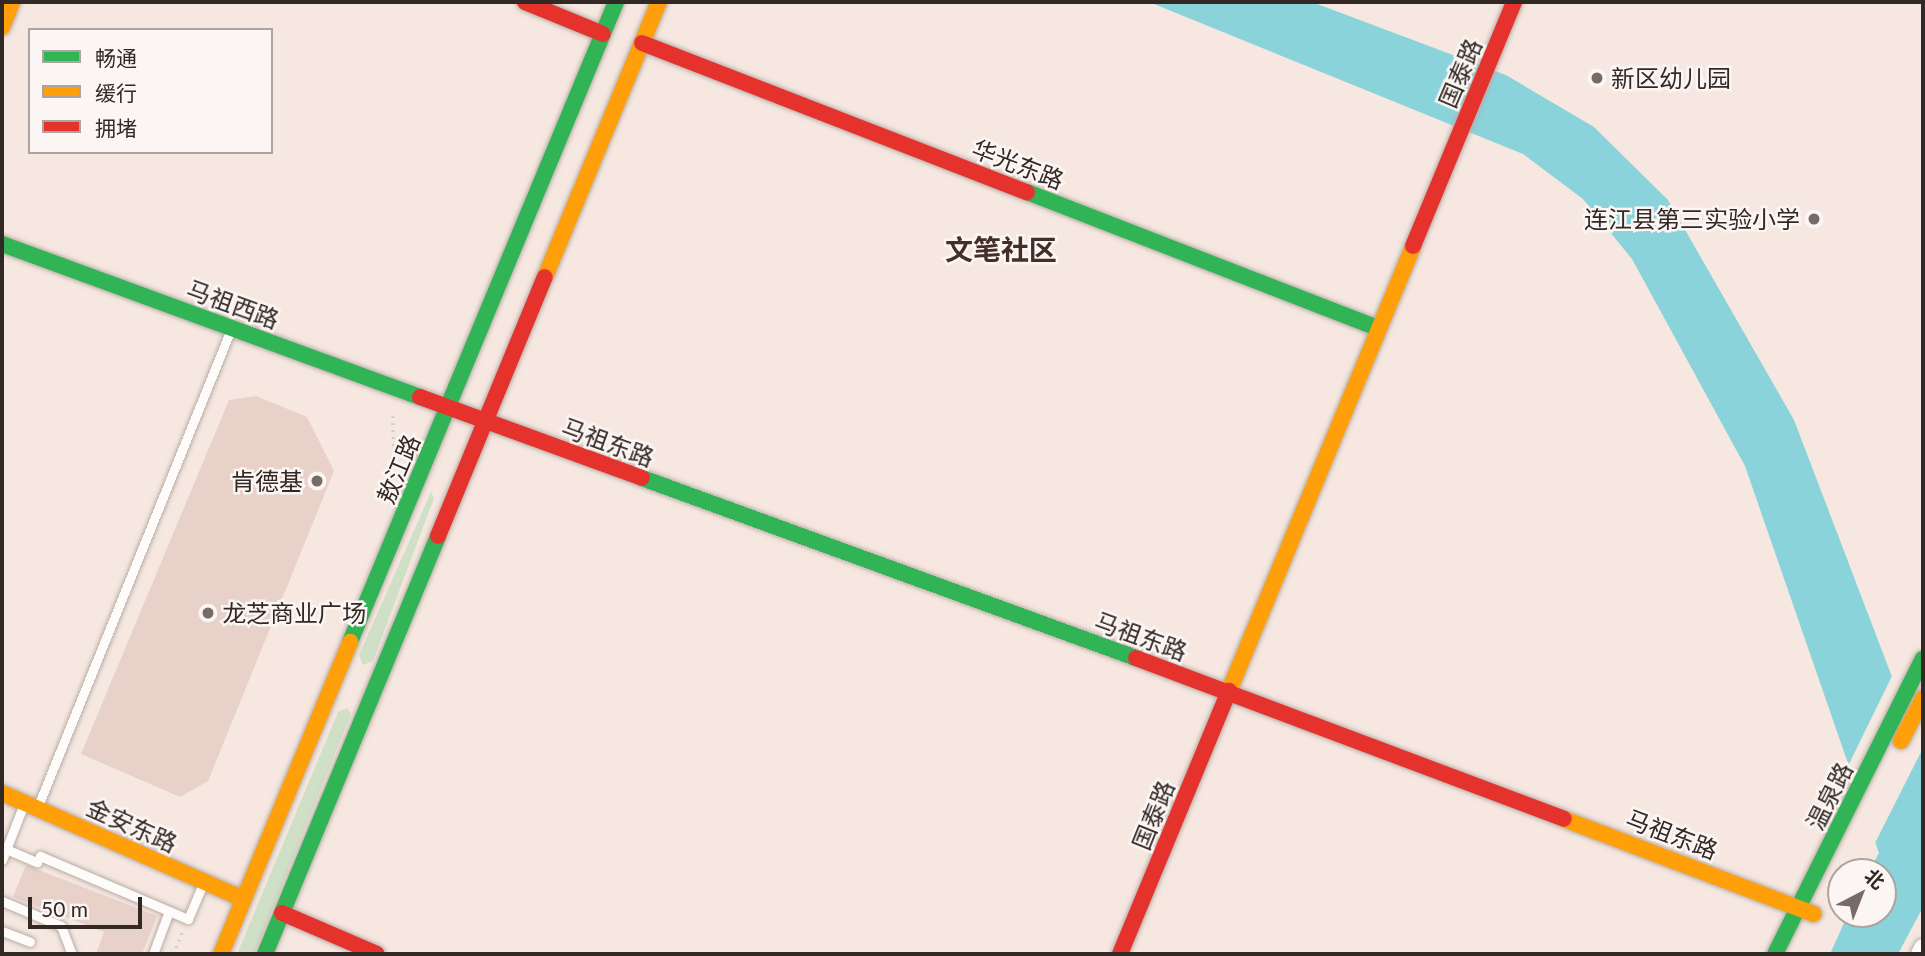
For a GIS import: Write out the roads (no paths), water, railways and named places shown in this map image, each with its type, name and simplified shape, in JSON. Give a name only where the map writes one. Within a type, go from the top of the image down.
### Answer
[{"type":"main road","points":[[525,2],[603,34]]},
{"type":"main road","name":"敖江路","points":[[221,954],[616,2]]},
{"type":"main road","points":[[265,954],[659,2]]},
{"type":"main road","name":"国泰路","points":[[1120,954],[1514,2]]},
{"type":"main road","points":[[2,27],[8,4]]},
{"type":"main road","name":"华光东路","points":[[642,43],[1377,328]]},
{"type":"main road","name":"马祖西路","points":[[2,244],[449,409]]},
{"type":"main road","name":"马祖东路","points":[[449,409],[1228,692],[1814,914]]},
{"type":"main road","name":"温泉路","points":[[1775,954],[1923,659]]},
{"type":"main road","name":"温泉路","points":[[1794,954],[1922,701]]},
{"type":"main road","name":"金安东路","points":[[2,793],[244,899]]},
{"type":"main road","points":[[282,913],[377,954]]},
{"type":"street","points":[[1920,954],[1923,948]]},
{"type":"lane","points":[[2,860],[31,805],[232,328]]},
{"type":"lane","points":[[6,849],[37,862],[40,856],[188,919],[204,881]]},
{"type":"lane","points":[[2,901],[61,926],[72,954]]},
{"type":"lane","points":[[153,954],[169,911]]},
{"type":"lane","points":[[2,931],[30,942]]},
{"type":"water","points":[[1149,2],[1312,2],[1506,75],[1594,127],[1668,200],[1794,420],[1923,758],[1923,907],[1898,954],[1830,954],[1842,928],[1897,928],[1897,858],[1876,858],[1879,853],[1745,466],[1632,259],[1583,199],[1523,154]]},
{"type":"place","name":"新区幼儿园","points":[[1597,78]]},
{"type":"place","name":"连江县第三实验小学","points":[[1814,219]]},
{"type":"place","name":"肯德基","points":[[317,481]]},
{"type":"place","name":"龙芝商业广场","points":[[208,613]]},
{"type":"district","name":"文笔社区","points":[[1001,249]]}]
